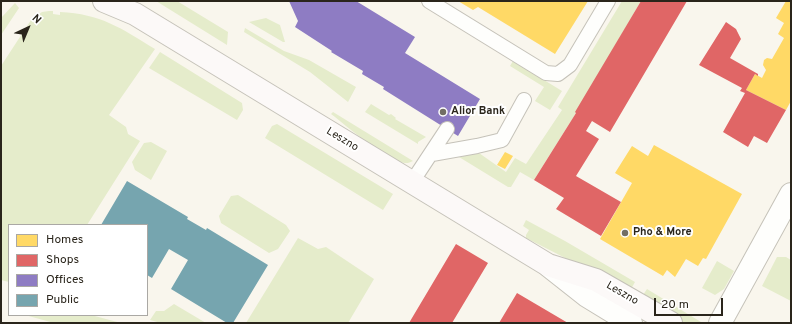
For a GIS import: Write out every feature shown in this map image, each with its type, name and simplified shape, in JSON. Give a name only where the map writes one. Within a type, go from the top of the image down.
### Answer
[{"type":"main road","name":"Leszno","points":[[104,1],[131,8],[548,265],[596,280],[671,323]]},
{"type":"street","points":[[720,323],[791,194]]},
{"type":"street","name":"Leszno","points":[[548,265],[587,296],[631,323]]},
{"type":"lane","points":[[429,1],[546,73],[558,74],[570,64],[608,1]]},
{"type":"lane","points":[[432,154],[502,140],[524,100]]},
{"type":"lane","points":[[412,182],[432,154],[447,129]]},
{"type":"green space","points":[[156,1],[177,1],[228,32],[227,45]]},
{"type":"green space","points":[[622,1],[641,1],[576,113],[534,180],[520,172],[511,187],[508,187],[459,157],[479,153],[506,172],[515,158],[526,164],[562,110],[558,107]]},
{"type":"green space","points":[[15,3],[19,8],[1,35],[1,18]]},
{"type":"green space","points":[[53,11],[53,14],[60,15],[60,12],[74,13],[99,19],[110,23],[155,49],[109,115],[126,127],[128,134],[140,141],[88,224],[8,224],[8,282],[1,280],[1,66],[31,20],[42,12]]},
{"type":"green space","points":[[266,18],[280,25],[285,42],[249,22]]},
{"type":"green space","points":[[245,28],[284,51],[309,60],[356,87],[348,102],[310,72],[244,32]]},
{"type":"green space","points":[[160,52],[242,103],[243,110],[237,120],[149,68]]},
{"type":"green space","points":[[513,61],[562,91],[550,110],[535,101],[544,87],[510,66]]},
{"type":"green space","points":[[371,104],[389,115],[391,114],[396,118],[395,119],[426,137],[418,142],[418,144],[365,112]]},
{"type":"green space","points":[[333,112],[413,161],[403,163],[384,154],[331,114]]},
{"type":"green space","points":[[277,124],[393,194],[383,210],[265,138],[272,126]]},
{"type":"green space","points":[[151,142],[167,151],[151,180],[135,170],[132,162],[144,143]]},
{"type":"green space","points":[[238,195],[286,225],[290,231],[278,249],[269,253],[221,223],[219,216],[231,196]]},
{"type":"green space","points":[[526,220],[635,282],[630,291],[526,238],[529,230],[523,226]]},
{"type":"green space","points":[[298,238],[318,249],[326,247],[374,279],[348,323],[246,323]]},
{"type":"green space","points":[[777,257],[786,257],[791,260],[791,301],[762,286]]},
{"type":"green space","points":[[717,261],[734,271],[724,289],[715,295],[702,288]]},
{"type":"green space","points":[[647,289],[701,322],[683,323],[641,298]]},
{"type":"green space","points":[[174,304],[206,323],[161,323],[150,320],[156,311],[164,311]]},
{"type":"green space","points":[[29,316],[95,316],[121,323],[54,323]]},
{"type":"building: Homes","points":[[458,1],[588,1],[555,54],[478,7],[473,10]]},
{"type":"building: Homes","points":[[786,1],[791,1],[791,101],[786,110],[746,90],[755,74],[762,78],[766,70],[763,65],[764,60],[767,58],[772,59],[784,38],[778,34],[784,23],[776,18]]},
{"type":"building: Homes","points":[[654,145],[742,194],[706,259],[703,258],[698,266],[686,259],[675,277],[667,270],[663,276],[600,239],[632,183],[615,173],[632,146],[648,156]]},
{"type":"building: Homes","points":[[505,152],[513,156],[505,169],[497,165]]},
{"type":"building: Shops","points":[[641,1],[687,1],[610,132],[592,121],[586,131],[599,139],[576,176],[621,202],[601,236],[556,209],[564,198],[534,180],[576,113],[575,112]]},
{"type":"building: Shops","points":[[726,22],[736,29],[741,39],[730,58],[758,74],[758,76],[755,74],[746,90],[786,110],[767,143],[754,136],[748,147],[723,132],[745,93],[740,91],[742,88],[699,65]]},
{"type":"building: Shops","points":[[456,244],[488,263],[452,323],[409,323]]},
{"type":"building: Shops","points":[[517,293],[568,323],[499,323]]},
{"type":"building: Offices","points":[[289,1],[356,1],[415,37],[405,53],[480,99],[458,136],[383,89],[384,87],[362,74],[363,71],[331,52],[332,51],[295,27],[298,21]]},
{"type":"building: Public","points":[[127,181],[188,217],[187,219],[206,230],[207,228],[268,265],[233,323],[227,323],[171,289],[188,260],[169,249],[152,278],[148,276],[148,224],[102,224]]},
{"type":"place","name":"Alior Bank","points":[[443,112]]},
{"type":"place","name":"Pho & More","points":[[625,233]]}]
